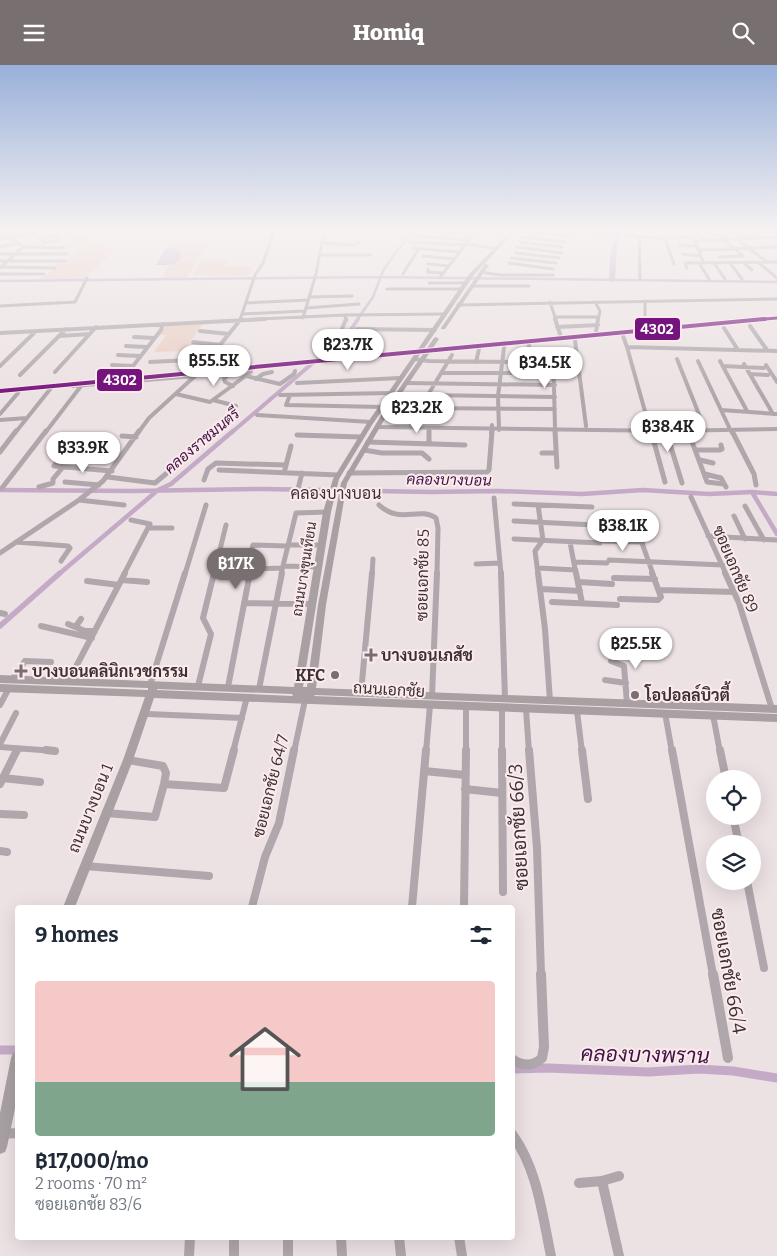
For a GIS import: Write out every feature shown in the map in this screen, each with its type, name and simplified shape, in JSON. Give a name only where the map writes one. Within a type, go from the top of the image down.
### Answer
[{"type":"main road","name":"ถนนบางขุนเทียน","points":[[304,696],[318,605],[342,493],[349,473],[377,426],[422,360],[435,330],[445,314],[471,287]]},
{"type":"main road","name":"ถนนบางขุนเทียน","points":[[318,605],[319,567],[327,512],[331,492],[338,475],[400,378],[414,359],[427,346],[455,304],[462,289]]},
{"type":"main road","points":[[370,423],[377,426]]},
{"type":"main road","name":"ถนนเอกชัย","points":[[0,679],[7,685],[154,688],[228,687],[259,689],[304,696],[503,703],[526,709],[577,711],[635,706],[774,709]]},
{"type":"main road","name":"ถนนเอกชัย","points":[[7,685],[68,681],[247,697],[361,693],[466,707],[550,701],[606,707],[635,706],[665,713],[777,718]]},
{"type":"main road","name":"ถนนบางบอน 1","points":[[70,905],[145,718],[154,688]]},
{"type":"main road","points":[[1,1141],[6,1091],[15,1066]]},
{"type":"street","points":[[0,306],[75,302],[83,287]]},
{"type":"street","points":[[0,553],[86,496],[108,477],[149,418],[195,376],[239,321],[251,287]]},
{"type":"street","points":[[303,318],[313,287]]},
{"type":"street","points":[[505,287],[529,287]]},
{"type":"street","points":[[387,289],[462,289]]},
{"type":"street","points":[[401,290],[401,295]]},
{"type":"street","points":[[246,303],[352,296]]},
{"type":"street","points":[[455,304],[777,299]]},
{"type":"street","points":[[645,301],[645,319]]},
{"type":"street","points":[[550,302],[561,337]]},
{"type":"street","points":[[595,302],[600,311],[596,332]]},
{"type":"street","points":[[242,314],[359,305]]},
{"type":"street","points":[[0,337],[2,333],[96,327],[162,326],[344,315],[445,314]]},
{"type":"street","points":[[342,329],[347,320],[344,315]]},
{"type":"street","points":[[555,317],[599,317]]},
{"type":"street","points":[[558,327],[598,325]]},
{"type":"street","points":[[141,329],[162,326]]},
{"type":"street","points":[[103,375],[124,375],[133,366],[162,326]]},
{"type":"street","points":[[750,326],[767,350]]},
{"type":"street","points":[[55,372],[96,327]]},
{"type":"street","points":[[724,328],[738,350]]},
{"type":"street","points":[[20,375],[66,329]]},
{"type":"street","points":[[357,329],[435,330]]},
{"type":"street","points":[[200,331],[229,334]]},
{"type":"street","points":[[0,366],[35,332]]},
{"type":"street","points":[[59,336],[90,335]]},
{"type":"street","points":[[623,336],[665,483]]},
{"type":"street","points":[[134,337],[154,338]]},
{"type":"street","points":[[575,340],[586,426]]},
{"type":"street","points":[[194,342],[220,345]]},
{"type":"street","points":[[528,362],[529,345]]},
{"type":"street","points":[[126,346],[147,347]]},
{"type":"street","points":[[627,347],[777,351]]},
{"type":"street","points":[[644,347],[647,354]]},
{"type":"street","points":[[659,347],[663,355]]},
{"type":"street","points":[[349,473],[487,472],[489,470],[498,409],[504,348]]},
{"type":"street","points":[[476,362],[479,349]]},
{"type":"street","points":[[554,349],[557,467]]},
{"type":"street","points":[[118,355],[140,356]]},
{"type":"street","points":[[411,423],[452,355]]},
{"type":"street","points":[[155,359],[171,359],[172,361]]},
{"type":"street","points":[[150,362],[209,359]]},
{"type":"street","points":[[414,359],[448,362],[577,363]]},
{"type":"street","points":[[677,359],[704,427]]},
{"type":"street","points":[[698,361],[754,475],[756,485]]},
{"type":"street","points":[[720,361],[747,411]]},
{"type":"street","points":[[112,365],[133,366]]},
{"type":"street","points":[[723,366],[765,366],[777,382]]},
{"type":"street","points":[[745,366],[775,414]]},
{"type":"street","points":[[246,377],[281,384],[294,374],[295,371]]},
{"type":"street","points":[[176,394],[208,402],[252,372]]},
{"type":"street","points":[[256,379],[264,373],[272,372]]},
{"type":"street","points":[[441,373],[554,373]]},
{"type":"street","points":[[750,374],[768,375]]},
{"type":"street","points":[[73,386],[195,376]]},
{"type":"street","points":[[228,376],[224,379],[225,382],[233,386]]},
{"type":"street","points":[[297,383],[400,378]]},
{"type":"street","points":[[406,383],[555,385]]},
{"type":"street","points":[[2,488],[81,386]]},
{"type":"street","points":[[0,452],[51,388]]},
{"type":"street","points":[[0,414],[18,393]]},
{"type":"street","points":[[280,395],[391,393]]},
{"type":"street","points":[[281,416],[290,395]]},
{"type":"street","points":[[428,395],[555,397]]},
{"type":"street","points":[[213,400],[236,406]]},
{"type":"street","points":[[286,405],[382,407]]},
{"type":"street","points":[[390,407],[555,409]]},
{"type":"street","points":[[721,410],[775,414]]},
{"type":"street","points":[[257,415],[370,423]]},
{"type":"street","points":[[0,420],[27,418]]},
{"type":"street","points":[[377,426],[411,423],[495,427]]},
{"type":"street","points":[[555,428],[586,426],[651,431],[777,425]]},
{"type":"street","points":[[377,426],[665,430]]},
{"type":"street","points":[[377,426],[429,429],[495,427]]},
{"type":"street","points":[[685,430],[704,427],[777,429]]},
{"type":"street","points":[[429,429],[429,444]]},
{"type":"street","points":[[665,430],[682,483]]},
{"type":"street","points":[[685,430],[696,450],[708,483],[725,486],[721,478],[705,474]]},
{"type":"street","points":[[76,435],[54,464],[63,467],[112,471]]},
{"type":"street","points":[[297,435],[361,437]]},
{"type":"street","points":[[122,436],[136,437]]},
{"type":"street","points":[[368,442],[465,445]]},
{"type":"street","points":[[696,450],[720,450],[722,449],[721,445]]},
{"type":"street","points":[[284,472],[291,446]]},
{"type":"street","points":[[364,450],[382,453],[422,453],[429,459]]},
{"type":"street","points":[[542,453],[556,453]]},
{"type":"street","points":[[700,460],[713,463]]},
{"type":"street","points":[[204,480],[208,469],[216,463],[286,465]]},
{"type":"street","points":[[39,487],[53,483],[53,479],[63,467]]},
{"type":"street","points":[[108,477],[155,483],[173,468]]},
{"type":"street","points":[[219,470],[338,475]]},
{"type":"street","points":[[298,489],[302,473]]},
{"type":"street","points":[[471,482],[474,473]]},
{"type":"street","points":[[65,482],[97,487]]},
{"type":"street","name":"ซอยเอกชัย 89","points":[[691,497],[734,592],[774,709]]},
{"type":"street","points":[[494,498],[500,563],[503,703],[503,892]]},
{"type":"street","points":[[80,500],[124,505]]},
{"type":"street","points":[[514,504],[592,507]]},
{"type":"street","points":[[154,688],[206,505]]},
{"type":"street","name":"ซอยเอกชัย 85","points":[[379,505],[392,514],[411,516],[422,513],[433,516],[437,521],[438,544],[431,701]]},
{"type":"street","points":[[535,551],[543,540],[538,505]]},
{"type":"street","points":[[745,506],[764,540]]},
{"type":"street","points":[[259,689],[277,603],[282,567],[296,513],[327,512]]},
{"type":"street","points":[[734,516],[745,539]]},
{"type":"street","points":[[68,681],[94,635],[148,528],[149,523],[131,520]]},
{"type":"street","points":[[514,521],[595,525]]},
{"type":"street","points":[[198,686],[211,634],[203,618],[226,525]]},
{"type":"street","points":[[552,602],[619,602],[658,599],[661,597],[643,542],[635,525],[603,525]]},
{"type":"street","points":[[148,528],[172,528]]},
{"type":"street","points":[[708,536],[777,540]]},
{"type":"street","points":[[514,539],[570,542],[643,542]]},
{"type":"street","points":[[533,540],[541,589],[550,701]]},
{"type":"street","points":[[16,541],[68,546],[69,551],[61,561]]},
{"type":"street","points":[[570,542],[582,603]]},
{"type":"street","points":[[228,687],[251,569],[248,567],[254,544],[322,545]]},
{"type":"street","points":[[361,693],[373,559]]},
{"type":"street","points":[[574,562],[649,561],[723,565]]},
{"type":"street","points":[[476,564],[500,563]]},
{"type":"street","points":[[251,569],[319,567]]},
{"type":"street","points":[[538,568],[576,570]]},
{"type":"street","points":[[579,582],[655,579]]},
{"type":"street","points":[[87,581],[147,582]]},
{"type":"street","points":[[541,589],[580,591]]},
{"type":"street","points":[[659,590],[734,592]]},
{"type":"street","points":[[244,603],[318,605]]},
{"type":"street","points":[[76,627],[81,619]]},
{"type":"street","points":[[68,624],[94,635]]},
{"type":"street","points":[[41,626],[94,635]]},
{"type":"street","points":[[611,661],[623,664],[626,683],[635,706]]},
{"type":"street","points":[[0,705],[7,685],[23,662],[51,662]]},
{"type":"street","points":[[605,680],[626,683]]},
{"type":"street","name":"ซอยเอกชัย 64/7","points":[[253,905],[265,857],[279,823],[304,696]]},
{"type":"street","points":[[164,784],[224,788],[247,697]]},
{"type":"street","points":[[412,905],[431,701]]},
{"type":"street","points":[[464,905],[466,707]]},
{"type":"street","name":"ซอยเอกชัย 66/3","points":[[515,1062],[523,1065],[534,1064],[542,1058],[544,1047],[537,848],[526,709]]},
{"type":"street","points":[[577,711],[588,799]]},
{"type":"street","points":[[16,713],[0,746],[55,751]]},
{"type":"street","name":"ซอยเอกชัย 66/4","points":[[665,713],[728,1058]]},
{"type":"street","points":[[713,715],[724,770]]},
{"type":"street","points":[[145,718],[242,718]]},
{"type":"street","points":[[18,749],[2,777],[40,782]]},
{"type":"street","points":[[106,813],[155,817],[166,773],[163,766],[128,760]]},
{"type":"street","points":[[424,771],[465,775]]},
{"type":"street","points":[[465,789],[502,793]]},
{"type":"street","points":[[0,814],[24,815]]},
{"type":"street","points":[[85,866],[209,875]]},
{"type":"street","points":[[749,890],[764,968]]},
{"type":"street","points":[[1,1141],[15,1134]]},
{"type":"street","points":[[515,1138],[520,1143],[528,1159],[551,1256]]},
{"type":"street","points":[[579,1183],[602,1181],[619,1176]]},
{"type":"street","points":[[602,1181],[619,1256]]},
{"type":"street","points":[[190,1240],[190,1256]]},
{"type":"street","points":[[234,1240],[234,1256]]},
{"type":"street","points":[[288,1240],[288,1256]]},
{"type":"street","points":[[341,1240],[342,1256]]},
{"type":"street","points":[[399,1240],[401,1256]]},
{"type":"street","points":[[459,1240],[462,1256]]},
{"type":"shaded area","points":[[203,324],[183,351],[154,352],[166,335],[159,335],[166,326]]},
{"type":"waterway","name":"คลองราชมนตรี","points":[[357,320],[373,297],[377,287]]},
{"type":"waterway","name":"คลองราชมนตรี","points":[[231,433],[350,331],[358,319]]},
{"type":"waterway","name":"คลองราชมนตรี","points":[[157,491],[171,484],[233,431]]},
{"type":"waterway","name":"คลองบางบอน","points":[[157,491],[262,489],[431,492],[499,491],[582,494],[643,490],[709,494],[752,492]]},
{"type":"waterway","name":"คลองบางบอน","points":[[0,490],[157,491]]},
{"type":"waterway","name":"คลองราชมนตรี","points":[[59,574],[157,491]]},
{"type":"waterway","name":"คลองบางบอน","points":[[752,492],[777,494]]},
{"type":"waterway","points":[[752,492],[777,534]]},
{"type":"waterway","name":"คลองราชมนตรี","points":[[0,626],[60,573]]},
{"type":"waterway","name":"คลองบางพราน","points":[[0,1050],[15,1050]]},
{"type":"waterway","name":"คลองบางพราน","points":[[515,1069],[548,1068],[648,1072],[699,1069],[733,1071],[777,1078]]},
{"type":"transit line","name":"4302","points":[[0,391],[777,318]]},
{"type":"place","name":"บางบอนเภสัช","points":[[371,655]]},
{"type":"place","name":"บางบอนคลินิกเวชกรรม","points":[[21,671]]},
{"type":"place","name":"KFC","points":[[335,675]]},
{"type":"place","name":"โอปอลล์บิวตี้","points":[[635,695]]},
{"type":"district","name":"คลองบางบอน","points":[[336,493]]}]
